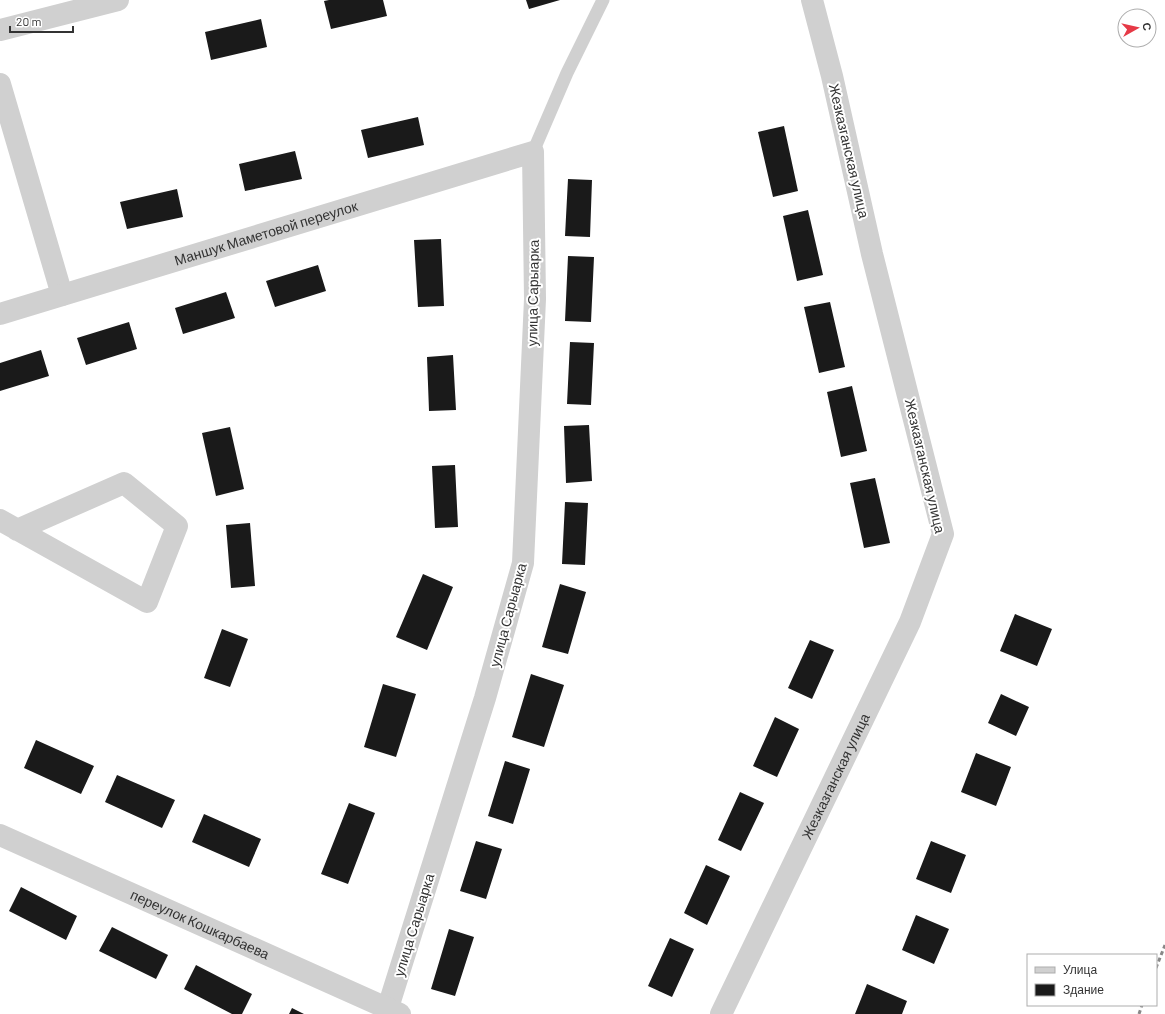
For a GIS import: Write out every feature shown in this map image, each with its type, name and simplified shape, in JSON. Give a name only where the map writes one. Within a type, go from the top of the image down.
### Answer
[{"type":"street","points":[[0,30],[118,0]]},
{"type":"street","name":"Жезказганская улица","points":[[721,1014],[910,622],[944,534],[872,254],[832,76],[812,0]]},
{"type":"street","points":[[0,84],[62,295]]},
{"type":"street","name":"Маншук Маметовой переулок","points":[[0,314],[533,152]]},
{"type":"street","name":"улица Сарыарка","points":[[391,1012],[523,563],[535,299],[533,152]]},
{"type":"street","points":[[124,483],[177,526],[147,602],[8,525],[124,483]]},
{"type":"street","name":"переулок Кошкарбаева","points":[[0,836],[391,1012]]},
{"type":"lane","points":[[533,152],[566,73],[603,0]]},
{"type":"building","points":[[383,0],[387,16],[331,29],[324,1]]},
{"type":"building","points":[[526,0],[560,0],[529,9]]},
{"type":"building","points":[[261,19],[267,47],[211,60],[205,32]]},
{"type":"building","points":[[418,117],[424,145],[368,158],[361,130]]},
{"type":"building","points":[[784,126],[798,191],[773,197],[758,132]]},
{"type":"building","points":[[295,151],[302,179],[245,191],[239,164]]},
{"type":"building","points":[[568,179],[592,180],[590,237],[565,236]]},
{"type":"building","points":[[177,189],[183,217],[127,229],[120,202]]},
{"type":"building","points":[[808,210],[823,275],[797,281],[783,216]]},
{"type":"building","points":[[441,239],[444,306],[418,307],[414,240]]},
{"type":"building","points":[[568,256],[594,257],[591,322],[565,321]]},
{"type":"building","points":[[318,265],[326,291],[275,307],[266,281]]},
{"type":"building","points":[[226,292],[235,318],[183,334],[175,308]]},
{"type":"building","points":[[830,302],[845,367],[819,373],[804,307]]},
{"type":"building","points":[[129,322],[137,349],[86,365],[77,338]]},
{"type":"building","points":[[570,342],[594,343],[591,405],[567,404]]},
{"type":"building","points":[[41,350],[49,376],[0,391],[0,363]]},
{"type":"building","points":[[453,355],[456,410],[429,411],[427,357]]},
{"type":"building","points":[[852,386],[867,451],[841,457],[827,392]]},
{"type":"building","points":[[589,425],[592,481],[566,483],[564,426]]},
{"type":"building","points":[[230,427],[244,489],[216,496],[202,433]]},
{"type":"building","points":[[455,465],[458,527],[435,528],[432,466]]},
{"type":"building","points":[[875,478],[890,543],[864,548],[850,483]]},
{"type":"building","points":[[565,502],[588,503],[585,565],[562,564]]},
{"type":"building","points":[[250,523],[255,586],[231,588],[226,525]]},
{"type":"building","points":[[423,574],[453,587],[427,650],[396,637]]},
{"type":"building","points":[[560,584],[586,592],[568,654],[542,647]]},
{"type":"building","points":[[1015,614],[1052,629],[1037,666],[1000,651]]},
{"type":"building","points":[[222,629],[248,639],[230,687],[204,678]]},
{"type":"building","points":[[810,640],[834,650],[812,699],[788,688]]},
{"type":"building","points":[[531,674],[564,685],[544,747],[512,737]]},
{"type":"building","points":[[383,684],[416,694],[396,757],[364,747]]},
{"type":"building","points":[[1001,694],[1029,707],[1016,736],[988,723]]},
{"type":"building","points":[[775,717],[799,729],[777,777],[753,766]]},
{"type":"building","points":[[36,740],[94,766],[81,794],[24,768]]},
{"type":"building","points":[[976,753],[1011,767],[996,806],[961,792]]},
{"type":"building","points":[[505,761],[530,769],[513,824],[488,816]]},
{"type":"building","points":[[117,775],[175,800],[162,828],[105,802]]},
{"type":"building","points":[[740,792],[764,803],[741,851],[718,840]]},
{"type":"building","points":[[349,803],[375,813],[348,884],[321,874]]},
{"type":"building","points":[[204,814],[261,839],[249,867],[192,842]]},
{"type":"building","points":[[476,841],[502,849],[486,899],[460,891]]},
{"type":"building","points":[[931,841],[966,855],[951,893],[916,879]]},
{"type":"building","points":[[706,865],[730,876],[707,925],[684,913]]},
{"type":"building","points":[[21,887],[77,916],[66,940],[9,911]]},
{"type":"building","points":[[916,915],[949,929],[934,964],[902,950]]},
{"type":"building","points":[[112,927],[168,955],[156,979],[99,951]]},
{"type":"building","points":[[449,929],[474,937],[455,996],[431,989]]},
{"type":"building","points":[[670,938],[694,949],[672,997],[648,986]]},
{"type":"building","points":[[196,965],[252,994],[242,1014],[232,1014],[184,989]]},
{"type":"building","points":[[867,984],[907,1001],[902,1014],[855,1014]]},
{"type":"building","points":[[292,1008],[304,1014],[289,1014]]},
{"type":"railway","points":[[1157,965],[1165,945]]},
{"type":"railway","points":[[1139,1014],[1142,1006]]}]
